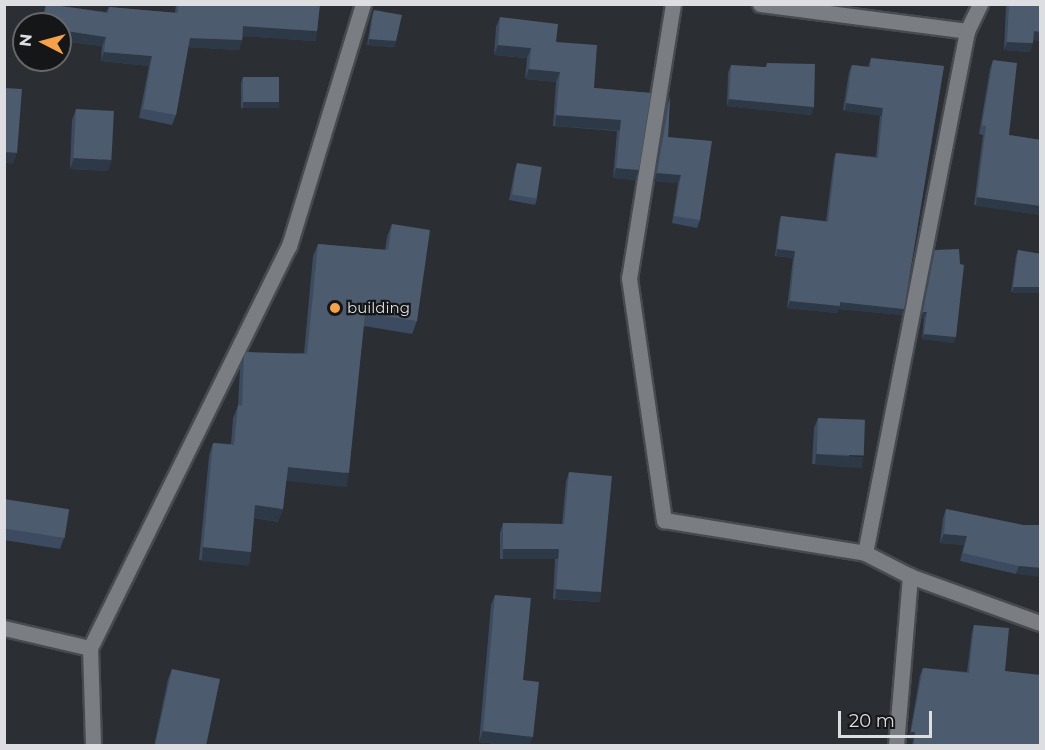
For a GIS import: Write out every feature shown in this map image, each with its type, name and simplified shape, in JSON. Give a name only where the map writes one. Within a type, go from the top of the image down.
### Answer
[{"type":"street","points":[[93,746],[90,648],[289,246],[363,4]]},
{"type":"street","points":[[673,4],[629,278],[664,520],[865,553],[910,576],[1041,623]]},
{"type":"street","points":[[760,4],[967,31]]},
{"type":"street","points":[[865,553],[967,31],[980,4]]},
{"type":"street","points":[[896,746],[910,576]]},
{"type":"street","points":[[4,628],[90,648]]},
{"type":"building","points":[[46,4],[108,13],[109,7],[178,13],[178,4],[320,4],[317,31],[243,26],[242,40],[190,38],[176,115],[143,109],[152,56],[104,52],[106,37],[72,32],[72,12],[45,12]]},
{"type":"building","points":[[1009,4],[1041,4],[1041,32],[1034,31],[1033,43],[1007,42]]},
{"type":"building","points":[[374,10],[402,15],[396,41],[369,39]]},
{"type":"building","points":[[500,17],[558,24],[556,42],[597,45],[594,88],[651,93],[639,170],[616,168],[621,120],[556,115],[560,72],[529,69],[531,48],[498,45]]},
{"type":"building","points":[[871,58],[944,66],[904,309],[840,302],[840,306],[790,301],[795,251],[777,249],[781,216],[828,222],[836,153],[878,158],[883,108],[846,103],[852,65],[870,67]]},
{"type":"building","points":[[993,60],[1017,63],[1009,135],[1041,140],[1041,206],[977,197],[986,126],[982,125]]},
{"type":"building","points":[[767,63],[815,64],[814,107],[729,99],[731,65],[766,67]]},
{"type":"building","points":[[243,77],[279,77],[279,102],[243,102]]},
{"type":"building","points":[[4,88],[22,89],[17,153],[4,152]]},
{"type":"building","points":[[670,97],[668,137],[712,141],[700,220],[674,216],[681,175],[657,173]]},
{"type":"building","points":[[76,109],[114,111],[111,160],[73,158]]},
{"type":"building","points":[[517,163],[542,167],[537,199],[512,195]]},
{"type":"building","points":[[392,224],[430,230],[417,321],[365,313],[349,473],[288,467],[283,509],[255,505],[251,552],[203,547],[213,443],[234,445],[238,405],[242,406],[244,355],[246,352],[307,354],[318,244],[388,250]]},
{"type":"building","points":[[959,249],[960,264],[964,265],[956,337],[924,334],[927,312],[923,312],[935,250]]},
{"type":"building","points":[[1018,250],[1041,254],[1041,287],[1013,287]]},
{"type":"building","points":[[818,418],[865,420],[864,456],[817,454]]},
{"type":"building","points":[[569,472],[612,476],[601,592],[556,589],[559,549],[503,549],[503,523],[564,524]]},
{"type":"building","points":[[4,499],[69,509],[65,538],[4,528]]},
{"type":"building","points":[[946,509],[1023,525],[1041,525],[1041,568],[1019,566],[963,553],[967,536],[944,534]]},
{"type":"building","points":[[495,595],[531,598],[523,680],[539,682],[533,737],[483,731]]},
{"type":"building","points":[[974,625],[1009,628],[1005,671],[1041,675],[1041,746],[914,746],[915,732],[911,732],[923,668],[969,673]]},
{"type":"building","points":[[172,669],[220,679],[206,746],[155,746]]},
{"type":"place","name":"building","points":[[335,308]]}]
